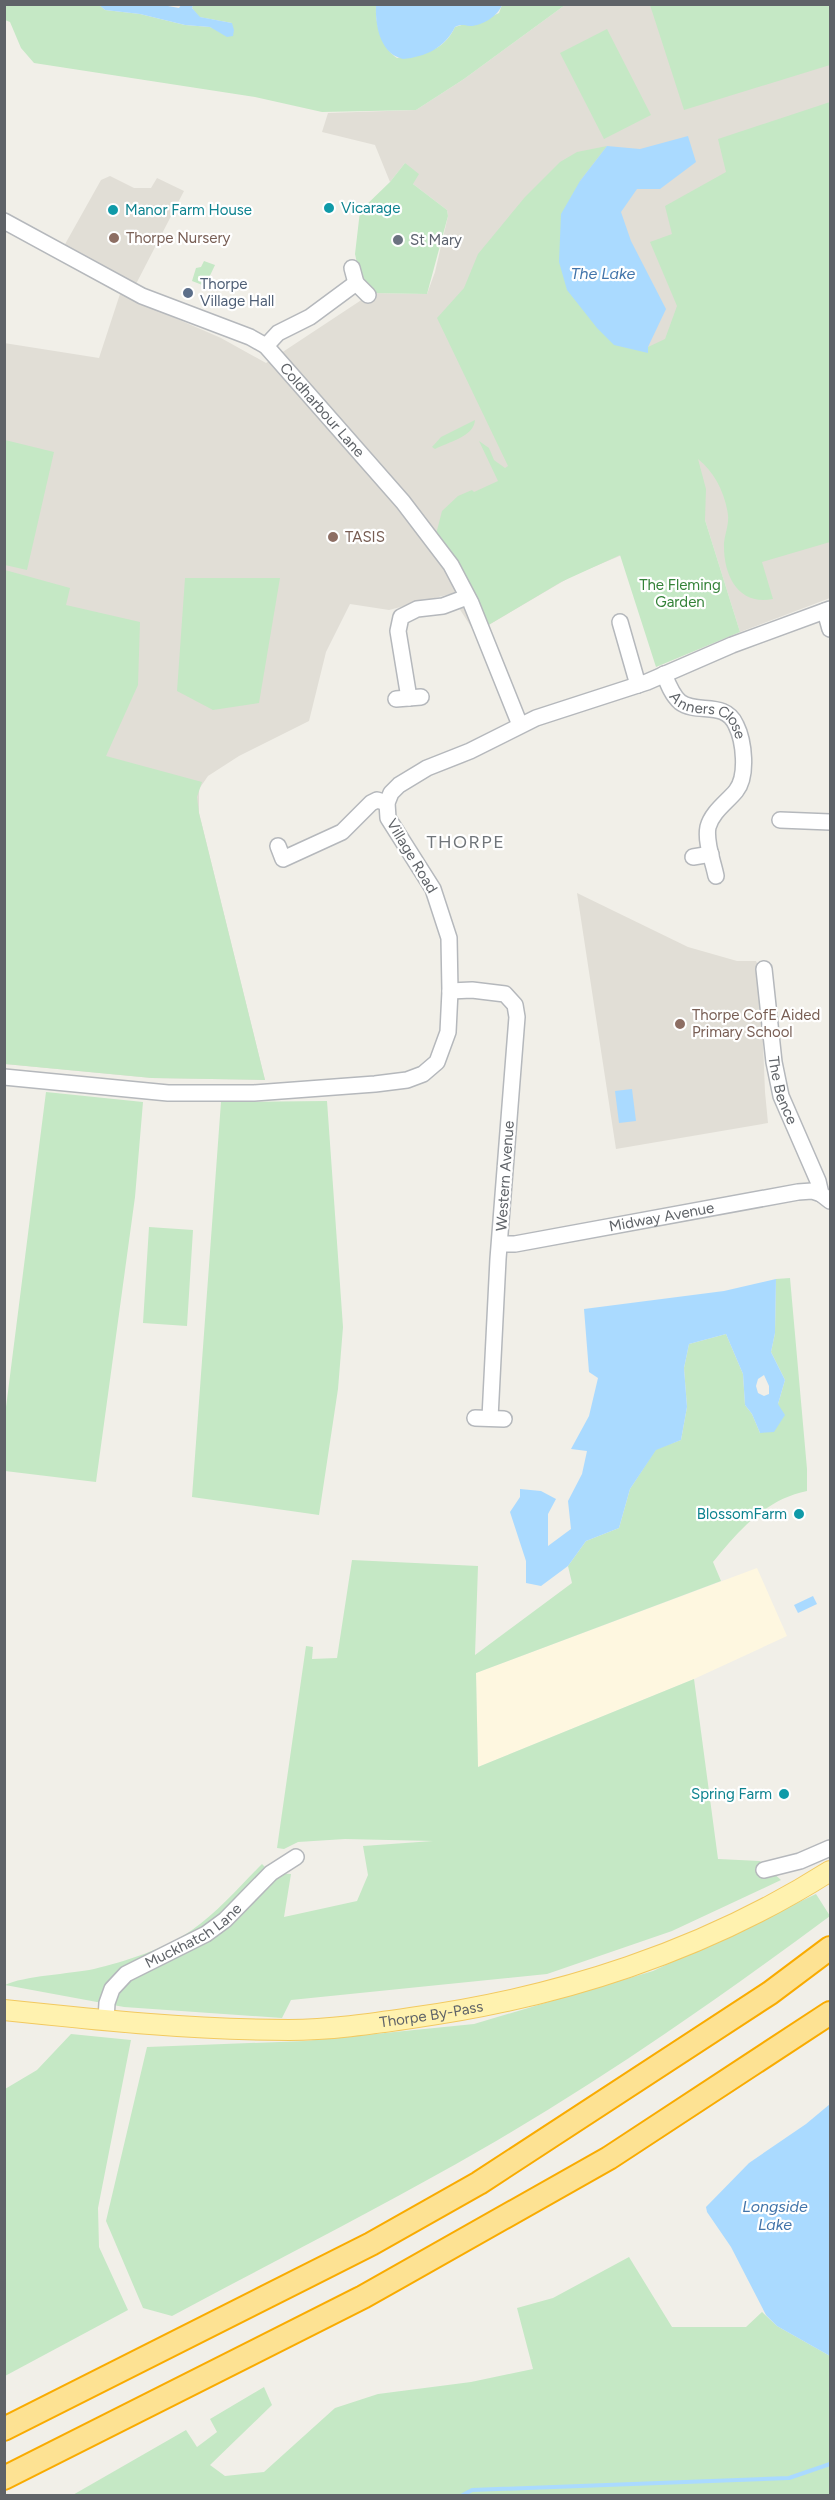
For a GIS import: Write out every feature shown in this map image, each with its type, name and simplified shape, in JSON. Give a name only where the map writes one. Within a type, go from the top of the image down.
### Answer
[{"type":"highway","points":[[4,2429],[371,2244],[479,2183],[770,1993],[831,1948]]},
{"type":"highway","points":[[4,2478],[384,2285],[609,2158],[831,2013]]},
{"type":"main road","name":"Thorpe By-Pass","points":[[4,2010],[199,2028],[291,2030],[369,2024],[463,2011],[526,1997],[608,1974],[699,1940],[788,1896],[831,1871]]},
{"type":"street","name":"Coldharbour Lane","points":[[4,221],[142,296],[250,337],[266,346],[403,502],[451,565],[467,597],[520,725]]},
{"type":"street","points":[[266,346],[278,333],[310,317],[354,276],[368,296]]},
{"type":"street","points":[[409,698],[398,631],[401,617],[417,609],[442,606],[467,597]]},
{"type":"street","points":[[828,610],[831,629]]},
{"type":"street","name":"Village Road","points":[[4,1077],[168,1093],[298,1090],[398,1082],[423,1074],[436,1062],[445,1040],[449,1021],[449,938],[433,889],[388,818],[387,803],[391,793],[411,777],[536,718],[638,685],[732,645],[828,610]]},
{"type":"street","points":[[620,622],[638,685]]},
{"type":"street","name":"Anners Close","points":[[664,674],[671,691],[680,702],[691,707],[708,707],[724,712],[732,718],[740,737],[743,760],[741,784],[711,818],[708,828],[716,876]]},
{"type":"street","points":[[278,846],[283,859],[342,832],[371,803],[377,800],[387,803]]},
{"type":"street","points":[[780,820],[830,817]]},
{"type":"street","points":[[693,857],[711,854]]},
{"type":"street","name":"The Bence","points":[[764,969],[774,1062],[781,1096],[826,1197]]},
{"type":"street","name":"Western Avenue","points":[[450,991],[457,989],[496,991],[509,997],[517,1009],[518,1025],[500,1244],[490,1418]]},
{"type":"street","name":"Midway Avenue","points":[[500,1244],[515,1244],[798,1192],[812,1191],[826,1197]]},
{"type":"street","points":[[764,1870],[800,1861],[831,1848]]},
{"type":"street","name":"Muckhatch Lane","points":[[106,2020],[107,2003],[112,1989],[126,1974],[206,1934],[225,1920],[271,1873],[296,1857]]},
{"type":"shaded area","name":"TASIS","points":[[565,5],[830,5],[830,598],[740,632],[705,520],[572,576],[475,633],[450,594],[389,610],[350,604],[326,652],[309,721],[239,756],[208,776],[199,789],[199,813],[265,1080],[152,1078],[5,1064],[4,343],[99,358],[120,294],[221,338],[266,363],[372,293],[427,294],[435,272],[448,216],[447,210],[413,184],[405,163],[390,182],[375,145],[322,132],[328,113],[416,110],[464,79]]},
{"type":"shaded area","name":"Thorpe Nursery","points":[[110,176],[134,188],[151,188],[157,178],[184,191],[136,284],[64,246],[101,180]]},
{"type":"shaded area","name":"Thorpe CofE Aided Primary School","points":[[577,893],[688,947],[737,961],[756,961],[760,969],[768,1123],[616,1149]]},
{"type":"shaded area","points":[[757,1568],[787,1636],[694,1679],[478,1767],[476,1673]]},
{"type":"green space","points":[[4,5],[99,5],[105,10],[140,14],[185,25],[210,27],[220,31],[232,23],[199,17],[192,8],[193,5],[376,5],[380,34],[387,48],[397,58],[424,53],[438,47],[445,42],[455,27],[465,24],[471,26],[499,13],[502,5],[565,5],[464,79],[416,110],[322,112],[255,97],[34,63],[21,48],[10,22],[5,20]]},
{"type":"green space","points":[[650,5],[830,5],[830,65],[684,110]]},
{"type":"green space","points":[[607,29],[651,115],[604,139],[560,53]]},
{"type":"green space","name":"The Fleming Garden","points":[[830,102],[830,542],[762,562],[773,599],[750,598],[742,593],[730,577],[724,555],[727,507],[714,477],[698,459],[706,489],[705,520],[740,632],[656,667],[620,555],[561,582],[475,633],[435,538],[442,511],[458,496],[472,490],[474,492],[498,481],[479,441],[489,448],[494,460],[505,468],[508,466],[437,318],[464,288],[478,254],[525,197],[560,162],[577,152],[607,146],[580,181],[648,347],[665,339],[677,306],[650,242],[672,234],[665,206],[726,172],[718,139]]},
{"type":"green space","points":[[405,163],[419,174],[413,184],[447,210],[448,216],[427,294],[372,293],[360,277],[355,254],[360,211],[390,182]]},
{"type":"green space","points":[[204,261],[215,265],[205,286],[192,281],[196,268],[201,267]]},
{"type":"green space","points":[[475,420],[474,426],[465,435],[435,449],[432,447],[441,437]]},
{"type":"green space","points":[[5,440],[54,452],[27,570],[5,565]]},
{"type":"green space","points":[[5,570],[70,588],[66,605],[140,622],[138,685],[106,756],[202,782],[197,797],[199,813],[265,1080],[152,1078],[5,1064]]},
{"type":"green space","points":[[185,578],[280,578],[259,703],[213,710],[177,691]]},
{"type":"green space","points":[[46,1092],[143,1102],[135,1197],[96,1482],[5,1471],[5,1415]]},
{"type":"green space","points":[[327,1101],[343,1327],[338,1389],[319,1515],[192,1497],[221,1102]]},
{"type":"green space","points":[[149,1227],[193,1230],[187,1326],[143,1323]]},
{"type":"green space","points":[[790,1278],[807,1491],[792,1495],[766,1509],[732,1539],[713,1562],[721,1581],[476,1673],[478,1767],[694,1679],[718,1859],[760,1861],[781,1880],[672,1931],[547,1974],[291,2000],[282,2018],[124,2007],[5,1985],[23,1979],[106,1966],[145,1954],[170,1943],[182,1937],[211,1915],[262,1864],[271,1873],[291,1874],[284,1917],[357,1901],[368,1875],[363,1846],[433,1841],[345,1839],[298,1842],[284,1849],[277,1848],[306,1646],[313,1647],[312,1659],[337,1658],[352,1560],[478,1566],[475,1655],[572,1583],[568,1566],[586,1541],[619,1528],[630,1489],[656,1449],[681,1440],[687,1407],[684,1368],[689,1344],[726,1334],[743,1374],[745,1405],[752,1414],[760,1433],[778,1404],[785,1380],[771,1352],[775,1333],[776,1279]]},
{"type":"green space","points":[[816,1894],[830,1916],[660,2037],[529,2122],[407,2191],[172,2316],[143,2308],[106,2221],[147,2047],[305,2041],[474,2024],[653,1971]]},
{"type":"green space","points":[[71,2034],[131,2040],[98,2208],[99,2247],[128,2310],[5,2376],[5,2089],[37,2070]]},
{"type":"green space","points":[[629,2257],[672,2327],[746,2327],[762,2312],[777,2326],[830,2356],[830,2495],[71,2496],[186,2430],[197,2447],[217,2432],[210,2419],[264,2387],[272,2405],[210,2465],[225,2476],[264,2472],[335,2408],[378,2394],[471,2382],[533,2369],[517,2308],[553,2298]]},
{"type":"water","points":[[157,4],[179,8],[181,5],[193,5],[192,8],[200,17],[232,23],[233,36],[227,37],[210,27],[185,25],[140,14],[105,10],[99,5]]},
{"type":"water","points":[[376,4],[502,5],[497,13],[484,22],[475,26],[455,27],[446,41],[434,50],[403,59],[389,51],[380,38]]},
{"type":"water","name":"The Lake","points":[[688,136],[696,162],[660,189],[637,189],[621,212],[631,241],[666,309],[648,347],[648,353],[614,345],[597,328],[567,290],[559,262],[561,214],[580,181],[607,146],[640,149]]},
{"type":"water","points":[[632,1089],[636,1121],[619,1123],[615,1091]]},
{"type":"water","points":[[776,1279],[775,1333],[771,1352],[785,1380],[778,1404],[785,1415],[774,1432],[760,1433],[752,1414],[745,1405],[743,1374],[726,1334],[689,1344],[684,1368],[687,1407],[681,1440],[656,1450],[630,1489],[619,1528],[586,1541],[568,1566],[541,1586],[526,1583],[526,1561],[510,1512],[520,1497],[520,1489],[541,1491],[556,1499],[548,1514],[548,1546],[571,1529],[568,1501],[582,1474],[587,1451],[571,1449],[589,1416],[598,1378],[589,1372],[584,1309],[724,1291]],"holes":[[[764,1375],[769,1386],[769,1394],[764,1396],[758,1393],[756,1386],[758,1379]]]},
{"type":"water","points":[[813,1596],[817,1604],[798,1613],[794,1605]]},
{"type":"water","name":"Longside Lake","points":[[830,2104],[830,2356],[777,2326],[766,2315],[731,2247],[707,2212],[706,2207],[749,2163],[806,2124]]},
{"type":"waterway","points":[[461,2496],[472,2490],[789,2478],[830,2464]]},
{"type":"place","name":"Vicarage","points":[[329,208]]},
{"type":"place","name":"Manor Farm House","points":[[113,210]]},
{"type":"place","name":"Thorpe Nursery","points":[[114,238]]},
{"type":"place","name":"St Mary","points":[[398,240]]},
{"type":"place","name":"Thorpe Village Hall","points":[[188,293]]},
{"type":"place","name":"TASIS","points":[[333,537]]},
{"type":"place","name":"Thorpe CofE Aided Primary School","points":[[680,1024]]},
{"type":"place","name":"BlossomFarm","points":[[799,1514]]},
{"type":"place","name":"Spring Farm","points":[[784,1794]]},
{"type":"district","name":"THORPE","points":[[466,842]]}]
